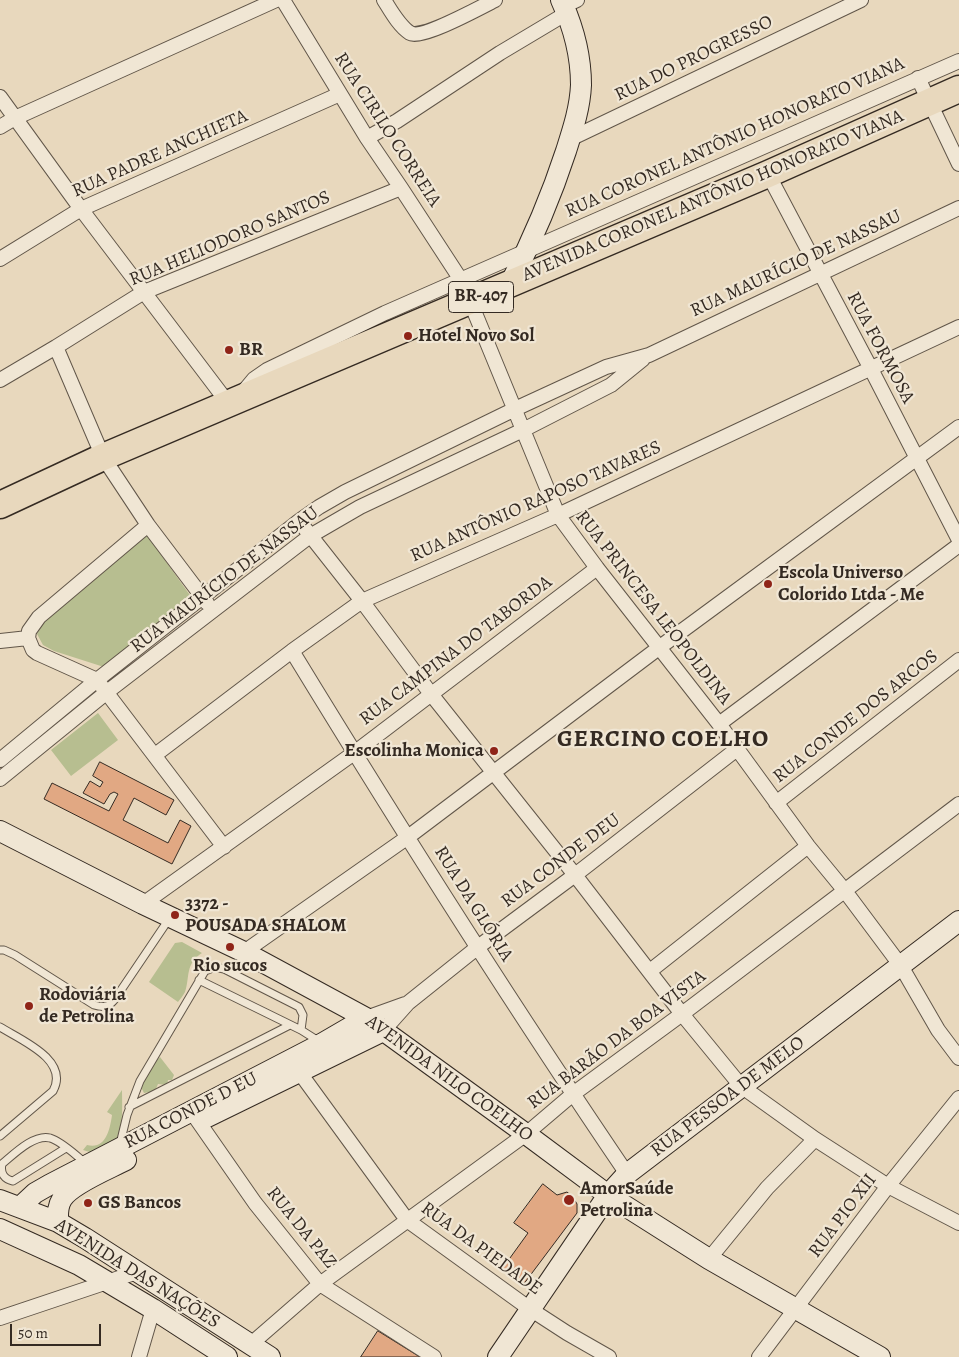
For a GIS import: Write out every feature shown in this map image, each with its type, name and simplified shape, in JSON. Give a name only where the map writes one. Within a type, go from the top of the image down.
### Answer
[{"type":"highway","name":"AVENIDA CORONEL ANTÔNIO HONORATO VIANA","points":[[1,503],[232,401],[385,324],[466,290],[510,284],[768,174],[959,89]]},
{"type":"main road","points":[[510,284],[547,205],[579,110],[581,84],[576,43],[567,5]]},
{"type":"main road","name":"AVENIDA NILO COELHO","points":[[0,831],[143,904],[244,952],[366,1018],[608,1195],[709,1259],[880,1357]]},
{"type":"main road","name":"RUA PESSOA DE MELO","points":[[498,1357],[608,1195],[628,1174],[959,921]]},
{"type":"main road","name":"RUA CONDE D EU","points":[[194,1116],[300,1073],[366,1018]]},
{"type":"main road","name":"RUA CONDE D EU","points":[[20,1207],[35,1194],[94,1169],[194,1116],[329,1049],[383,1031]]},
{"type":"main road","name":"RUA CONDE D EU","points":[[58,1222],[57,1209],[65,1195],[80,1184],[94,1169]]},
{"type":"main road","name":"AVENIDA DAS NAÇÕES","points":[[0,1200],[58,1222],[270,1357]]},
{"type":"main road","name":"AVENIDA DAS NAÇÕES","points":[[0,1229],[59,1255],[108,1282],[227,1357]]},
{"type":"street","points":[[0,127],[15,118],[276,0]]},
{"type":"street","name":"RUA CIRILO CORREIA","points":[[283,0],[367,138],[466,290]]},
{"type":"street","points":[[384,0],[402,26],[415,36],[431,31],[495,0]]},
{"type":"street","name":"RUA DO PROGRESSO","points":[[570,139],[861,0]]},
{"type":"street","points":[[367,138],[397,121],[500,53],[567,5]]},
{"type":"street","name":"RUA CORONEL ANTÔNIO HONORATO VIANA","points":[[466,290],[527,251],[959,60]]},
{"type":"street","points":[[918,78],[959,164]]},
{"type":"street","name":"RUA PADRE ANCHIETA","points":[[0,259],[81,209],[340,94]]},
{"type":"street","points":[[0,96],[81,209],[144,292],[232,401]]},
{"type":"street","name":"RUA FORMOSA","points":[[768,174],[959,540]]},
{"type":"street","name":"RUA HELIODORO SANTOS","points":[[0,380],[144,292],[401,188]]},
{"type":"street","name":"RUA MAURÍCIO DE NASSAU","points":[[0,760],[97,680],[319,506],[515,409],[606,367],[649,355],[959,208]]},
{"type":"street","name":"RUA PRINCESA LEOPOLDINA","points":[[466,290],[558,515],[719,724],[808,846],[845,891],[901,966],[938,1030],[959,1058]]},
{"type":"street","name":"RUA ANTÔNIO RAPOSO TAVARES","points":[[155,755],[292,651],[362,601],[558,515],[959,328]]},
{"type":"street","points":[[56,347],[103,457],[148,525],[213,611]]},
{"type":"street","name":"RUA MAURÍCIO DE NASSAU","points":[[0,779],[107,692],[310,536],[360,507],[523,430],[611,385],[649,355]]},
{"type":"street","points":[[244,952],[408,837],[660,647],[959,427]]},
{"type":"street","points":[[299,521],[362,601],[431,694],[575,875],[682,1014],[741,1086],[815,1139],[888,1186],[959,1223]]},
{"type":"street","points":[[148,525],[39,617],[29,632],[28,638],[33,650],[37,654],[97,680],[224,847]]},
{"type":"street","points":[[719,724],[959,545]]},
{"type":"street","name":"RUA CAMPINA DO TABORDA","points":[[143,904],[354,753],[597,568]]},
{"type":"street","points":[[0,641],[28,638]]},
{"type":"street","name":"RUA DA GLÓRIA","points":[[292,651],[354,753],[478,947],[573,1094],[628,1174]]},
{"type":"street","name":"RUA CONDE DOS ARCOS","points":[[776,803],[959,660]]},
{"type":"street","name":"RUA CONDE DEU","points":[[383,1031],[408,1003],[478,947],[575,875],[737,749]]},
{"type":"street","name":"RUA BARÃO DA BOA VISTA","points":[[251,1344],[320,1284],[526,1134],[573,1094],[682,1014],[959,804]]},
{"type":"street","points":[[650,971],[808,846]]},
{"type":"street","name":"RUA CONDE DEU","points":[[366,1018],[408,1003]]},
{"type":"street","name":"RUA DA PIEDADE","points":[[300,1073],[407,1220],[567,1334],[610,1357]]},
{"type":"street","name":"RUA PIO XII","points":[[759,1357],[888,1186],[959,1098]]},
{"type":"street","name":"RUA DA PAZ","points":[[194,1116],[255,1203],[320,1284],[434,1357]]},
{"type":"street","points":[[709,1259],[767,1188],[815,1139]]},
{"type":"street","points":[[0,1318],[137,1272]]},
{"type":"street","points":[[139,1357],[153,1309]]},
{"type":"lane","points":[[0,950],[16,955],[94,1005],[107,1007],[115,999],[171,917]]},
{"type":"lane","points":[[120,1155],[129,1107],[140,1081],[199,980],[210,968],[224,969],[299,1007],[303,1016],[301,1030]]},
{"type":"lane","points":[[199,980],[301,1030],[329,1049]]},
{"type":"lane","points":[[129,1107],[290,1025]]},
{"type":"lane","points":[[0,1027],[44,1055],[52,1063],[57,1076],[53,1090],[0,1136]]},
{"type":"lane","points":[[66,1148],[13,1181],[8,1180],[2,1175],[2,1164],[34,1140],[42,1138],[50,1138],[66,1148],[94,1169]]},
{"type":"green space","points":[[147,535],[192,598],[104,667],[54,651],[43,645],[37,634],[41,625]]},
{"type":"green space","points":[[98,713],[118,740],[71,776],[51,750]]},
{"type":"green space","points":[[182,942],[202,953],[190,966],[185,992],[178,1002],[149,982],[175,943]]},
{"type":"green space","points":[[160,1057],[174,1075],[172,1080],[168,1080],[167,1085],[158,1084],[155,1091],[144,1093],[141,1087],[152,1064]]},
{"type":"green space","points":[[122,1090],[121,1125],[115,1142],[93,1153],[83,1150],[87,1145],[99,1144],[106,1137],[112,1115],[107,1112]]},
{"type":"building","points":[[100,762],[174,800],[166,815],[134,798],[123,820],[168,843],[180,820],[191,826],[172,864],[44,799],[52,783],[109,811],[118,794],[114,792],[110,794],[104,804],[83,793],[90,781],[100,787],[103,782],[93,776]]},
{"type":"building","points":[[543,1184],[557,1195],[567,1192],[573,1197],[577,1204],[577,1213],[523,1285],[502,1269],[528,1233],[514,1223]]},
{"type":"building","points":[[378,1331],[420,1357],[361,1357]]},
{"type":"place","name":"Hotel Novo Sol","points":[[408,336]]},
{"type":"place","name":"BR","points":[[229,350]]},
{"type":"place","name":"Escola Universo Colorido Ltda - Me","points":[[768,584]]},
{"type":"place","name":"Escolinha Monica","points":[[494,751]]},
{"type":"place","name":"3372 - POUSADA SHALOM","points":[[175,915]]},
{"type":"place","name":"Rio sucos","points":[[230,947]]},
{"type":"place","name":"Rodoviária de Petrolina","points":[[29,1006]]},
{"type":"place","name":"AmorSaúde Petrolina","points":[[569,1200]]},
{"type":"place","name":"GS Bancos","points":[[88,1203]]},
{"type":"district","name":"GERCINO COELHO","points":[[663,740]]}]
